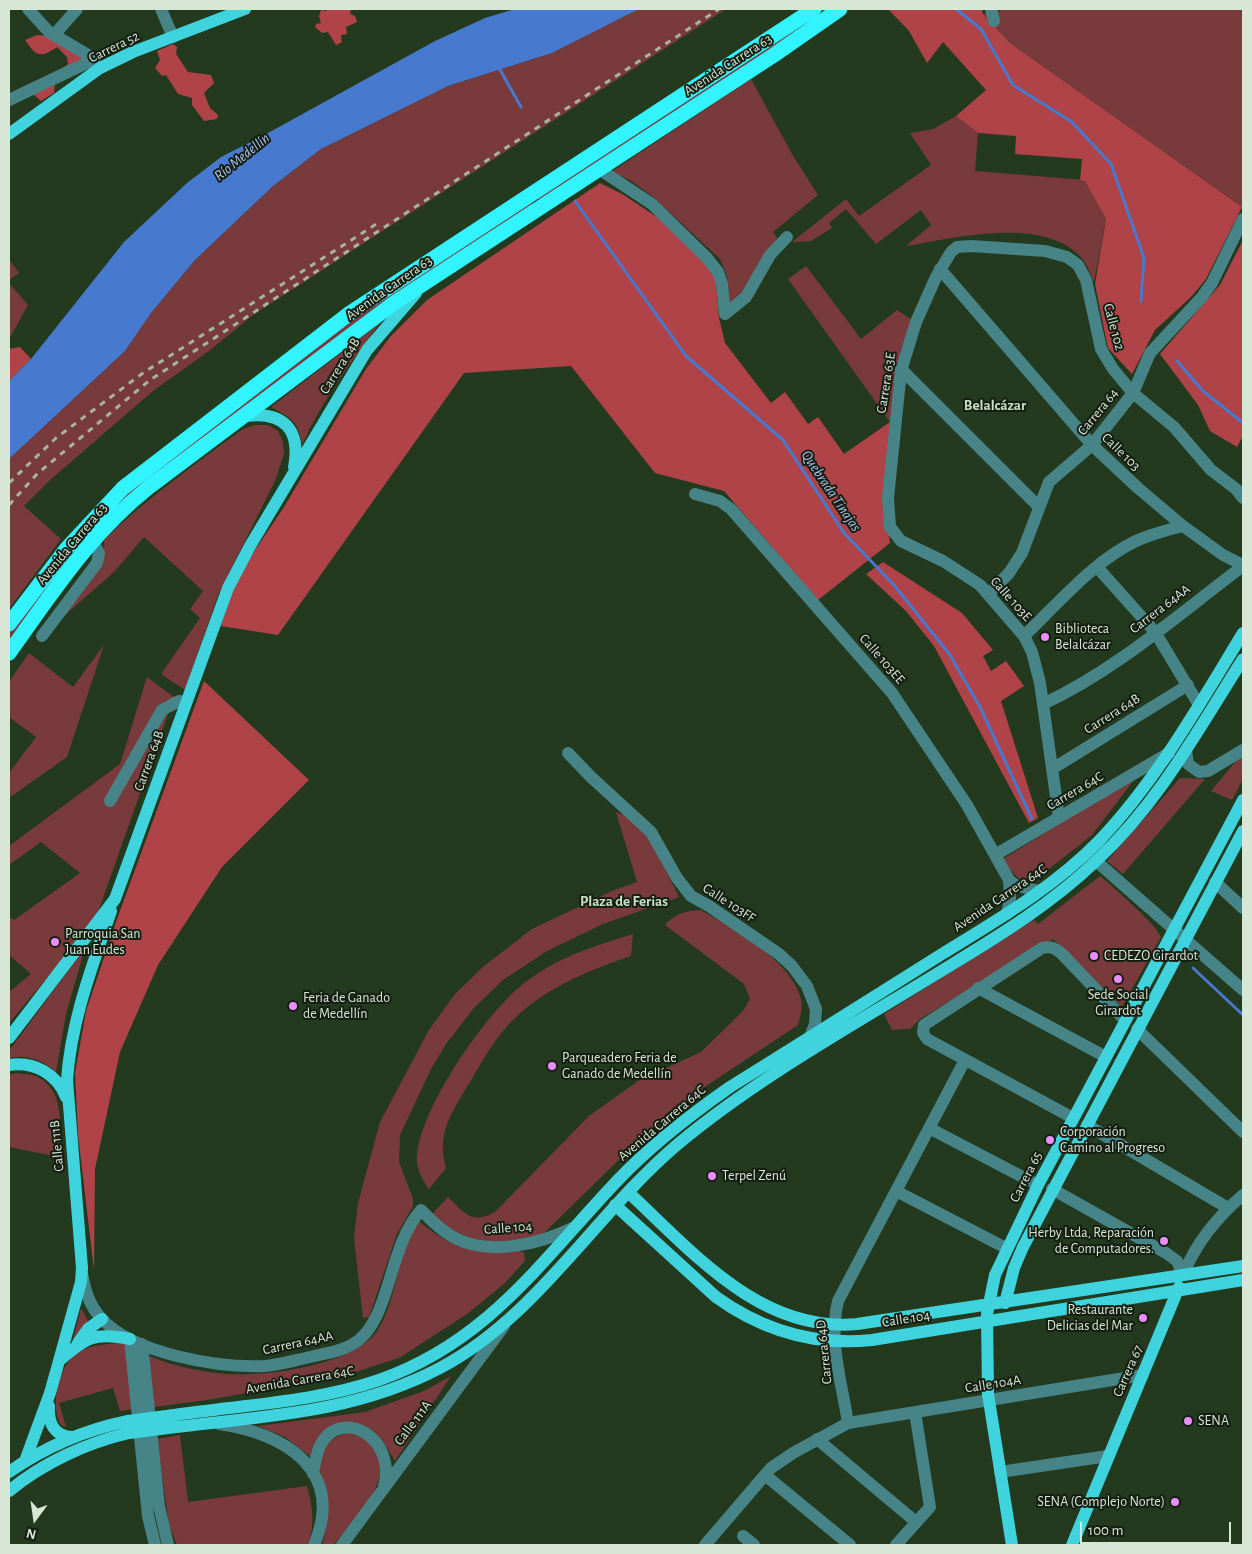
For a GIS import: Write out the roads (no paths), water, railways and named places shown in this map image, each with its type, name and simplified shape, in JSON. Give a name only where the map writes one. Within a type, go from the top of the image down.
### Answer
[{"type":"highway","name":"Avenida Carrera 63","points":[[9,624],[49,568],[104,506],[159,458],[350,312],[814,9]]},
{"type":"highway","name":"Avenida Carrera 63","points":[[9,653],[92,540],[119,511],[149,487],[246,416],[361,326],[428,280],[774,55],[840,9]]},
{"type":"main road","name":"Carrera 52","points":[[9,134],[97,64],[245,9]]},
{"type":"main road","name":"Carrera 64B","points":[[9,1038],[116,899],[228,588],[290,477],[367,350],[428,280]]},
{"type":"main road","name":"Carrera 64B","points":[[246,416],[270,416],[278,419],[291,430],[294,436],[296,456],[290,477]]},
{"type":"main road","name":"Avenida Carrera 64C","points":[[9,1472],[24,1461],[72,1437],[331,1393],[380,1380],[409,1368],[451,1345],[494,1313],[519,1290],[617,1181],[674,1129],[730,1087],[1007,914],[1040,891],[1098,842],[1132,803],[1169,753],[1243,633]]},
{"type":"main road","name":"Avenida Carrera 64C","points":[[175,1421],[208,1423],[334,1406],[392,1391],[464,1355],[508,1320],[615,1205],[676,1146],[738,1098],[1034,912],[1096,861],[1148,806],[1186,750],[1243,659]]},
{"type":"main road","name":"Carrera 65","points":[[1012,1545],[989,1400],[987,1322],[988,1305],[995,1275],[1006,1248],[1038,1185],[1243,800]]},
{"type":"main road","name":"Carrera 65","points":[[1005,1303],[1018,1258],[1052,1189],[1243,831]]},
{"type":"main road","name":"Calle 111B","points":[[24,1461],[50,1393],[80,1286],[82,1268],[68,1102],[68,1062],[74,1029],[116,899]]},
{"type":"main road","points":[[9,1065],[21,1063],[43,1070],[61,1086],[68,1102]]},
{"type":"main road","name":"Calle 104","points":[[628,1192],[737,1289],[780,1312],[818,1323],[834,1325],[857,1324],[1005,1303],[1243,1266]]},
{"type":"main road","name":"Calle 104","points":[[615,1205],[716,1297],[734,1310],[769,1327],[810,1338],[835,1342],[872,1340],[1243,1280]]},
{"type":"main road","name":"Carrera 67","points":[[1072,1545],[1184,1275]]},
{"type":"main road","points":[[60,1360],[76,1345],[88,1328],[102,1319]]},
{"type":"main road","points":[[76,1345],[94,1336],[111,1336],[136,1342]]},
{"type":"main road","name":"Calle 111B","points":[[50,1393],[48,1416],[51,1426],[60,1434],[72,1437]]},
{"type":"main road","name":"Avenida Carrera 64C","points":[[9,1492],[28,1477],[66,1456],[128,1427]]},
{"type":"street","points":[[28,9],[38,22],[54,35],[97,64]]},
{"type":"street","points":[[54,35],[77,9]]},
{"type":"street","points":[[161,9],[173,37]]},
{"type":"street","points":[[9,100],[97,64]]},
{"type":"street","points":[[599,168],[652,204],[707,258],[718,272],[722,284],[725,314],[746,297],[758,280],[770,255],[787,237]]},
{"type":"street","name":"Carrera 64","points":[[989,594],[1009,573],[1022,553],[1049,482],[1092,445],[1133,393],[1150,353],[1212,284],[1243,221]]},
{"type":"street","name":"Calle 102","points":[[957,248],[972,246],[1045,251],[1067,257],[1078,265],[1086,280],[1101,349],[1113,369],[1133,393],[1174,427],[1211,470],[1236,489],[1243,498]]},
{"type":"street","name":"Carrera 63E","points":[[894,534],[888,515],[888,498],[901,369],[916,322],[940,269],[946,257],[957,248]]},
{"type":"street","name":"Calle 103","points":[[940,269],[1092,445],[1138,488],[1183,526],[1223,555],[1243,566]]},
{"type":"street","points":[[901,369],[1039,507]]},
{"type":"street","name":"Calle 103EE","points":[[695,494],[720,501],[731,510],[892,693],[966,805],[1009,880],[1010,898],[1007,914]]},
{"type":"street","points":[[1024,636],[1097,567],[1134,542],[1183,526]]},
{"type":"street","name":"Calle 103E","points":[[894,534],[911,547],[962,572],[989,594],[1024,636],[1036,667],[1043,704],[1058,818]]},
{"type":"street","points":[[42,636],[95,566],[99,553],[92,540]]},
{"type":"street","name":"Carrera 64AA","points":[[1043,704],[1076,689],[1243,566]]},
{"type":"street","points":[[1097,567],[1155,632],[1199,705]]},
{"type":"street","name":"Carrera 64B","points":[[1052,769],[1188,685]]},
{"type":"street","points":[[110,801],[162,710],[179,701],[186,702]]},
{"type":"street","points":[[1186,750],[1188,764],[1199,772],[1208,771],[1243,750]]},
{"type":"street","name":"Calle 103FF","points":[[568,753],[591,777],[652,832],[684,888],[691,896],[709,906],[779,954],[792,966],[807,986],[816,1008],[815,1024],[810,1037]]},
{"type":"street","name":"Carrera 64C","points":[[995,855],[1169,753]]},
{"type":"street","points":[[1096,861],[1243,990]]},
{"type":"street","points":[[1009,880],[1023,889],[1040,891]]},
{"type":"street","points":[[1215,882],[1243,908]]},
{"type":"street","points":[[1073,1118],[927,1039],[923,1033],[924,1025],[1042,948],[1054,947],[1125,1020]]},
{"type":"street","points":[[978,988],[1106,1057]]},
{"type":"street","points":[[1137,1029],[1243,1132]]},
{"type":"street","name":"Carrera 64D","points":[[848,1423],[835,1342],[834,1325],[838,1301],[965,1060]]},
{"type":"street","points":[[1087,1125],[1228,1208]]},
{"type":"street","points":[[929,1128],[1038,1185]]},
{"type":"street","points":[[1052,1189],[1166,1253],[1177,1261],[1184,1275]]},
{"type":"street","points":[[896,1191],[1006,1248]]},
{"type":"street","name":"Carrera 67","points":[[1184,1275],[1202,1239],[1228,1208],[1243,1195]]},
{"type":"street","name":"Carrera 64AA","points":[[82,1268],[89,1300],[102,1319],[136,1342],[208,1362],[259,1366],[276,1364],[350,1346],[362,1337],[373,1321],[403,1237],[421,1210]]},
{"type":"street","name":"Calle 104","points":[[421,1210],[439,1228],[455,1238],[482,1245],[506,1246],[532,1242],[552,1237],[576,1226]]},
{"type":"street","name":"Carrera 65","points":[[1004,1319],[1005,1303]]},
{"type":"street","name":"Calle 111A","points":[[343,1545],[508,1320]]},
{"type":"street","points":[[136,1342],[148,1516],[155,1545]]},
{"type":"street","points":[[136,1342],[159,1506],[168,1545]]},
{"type":"street","name":"Calle 104A","points":[[848,1423],[1143,1375]]},
{"type":"street","points":[[896,1545],[930,1506],[914,1412]]},
{"type":"street","points":[[208,1423],[254,1432],[284,1444],[305,1462],[314,1474],[322,1506],[322,1522],[314,1545]]},
{"type":"street","points":[[705,1545],[765,1475],[779,1462],[848,1423]]},
{"type":"street","points":[[314,1474],[318,1450],[326,1437],[342,1429],[355,1430],[371,1436],[383,1452],[387,1474],[383,1488]]},
{"type":"street","points":[[817,1439],[916,1522]]},
{"type":"street","points":[[1000,1472],[1108,1456]]},
{"type":"street","points":[[765,1475],[850,1545]]},
{"type":"street","points":[[743,1536],[754,1545]]},
{"type":"water","name":"Río Medellín","points":[[515,9],[639,9],[552,53],[448,86],[321,149],[273,186],[195,260],[151,313],[125,351],[9,459],[9,381],[31,359],[124,242],[187,183],[221,157],[435,41],[485,18]]},
{"type":"waterway","points":[[956,9],[981,29],[1013,85],[1072,122],[1111,164],[1144,258],[1141,301]]},
{"type":"waterway","name":"Quebrada Tinajas","points":[[498,66],[521,107]]},
{"type":"waterway","name":"Quebrada Tinajas","points":[[575,201],[686,356],[783,440],[844,533],[894,585],[950,655],[980,707],[1032,819]]},
{"type":"waterway","points":[[1177,361],[1203,391],[1243,423]]},
{"type":"waterway","name":"Quebrada Tinajas","points":[[1193,968],[1243,1015]]},
{"type":"railway","points":[[9,505],[37,474],[150,380],[719,9]]},
{"type":"railway","points":[[9,483],[56,438],[143,373],[378,223]]},
{"type":"place","name":"Biblioteca Belalcázar","points":[[1045,637]]},
{"type":"place","name":"Parroquia San Juan Eudes","points":[[55,942]]},
{"type":"place","name":"CEDEZO Girardot","points":[[1094,956]]},
{"type":"place","name":"Sede Social Girardot","points":[[1118,979]]},
{"type":"place","name":"Feria de Ganado de Medellín","points":[[293,1006]]},
{"type":"place","name":"Parqueadero Feria de Ganado de Medellín","points":[[552,1066]]},
{"type":"place","name":"Corporación Camino al Progreso","points":[[1050,1140]]},
{"type":"place","name":"Terpel Zenú","points":[[712,1176]]},
{"type":"place","name":"Herby Ltda, Reparación de Computadores.","points":[[1164,1241]]},
{"type":"place","name":"Restaurante Delicias del Mar","points":[[1143,1318]]},
{"type":"place","name":"SENA","points":[[1188,1421]]},
{"type":"place","name":"SENA (Complejo Norte)","points":[[1175,1502]]},
{"type":"district","name":"Belalcázar","points":[[995,405]]},
{"type":"district","name":"Plaza de Ferias","points":[[624,901]]}]
